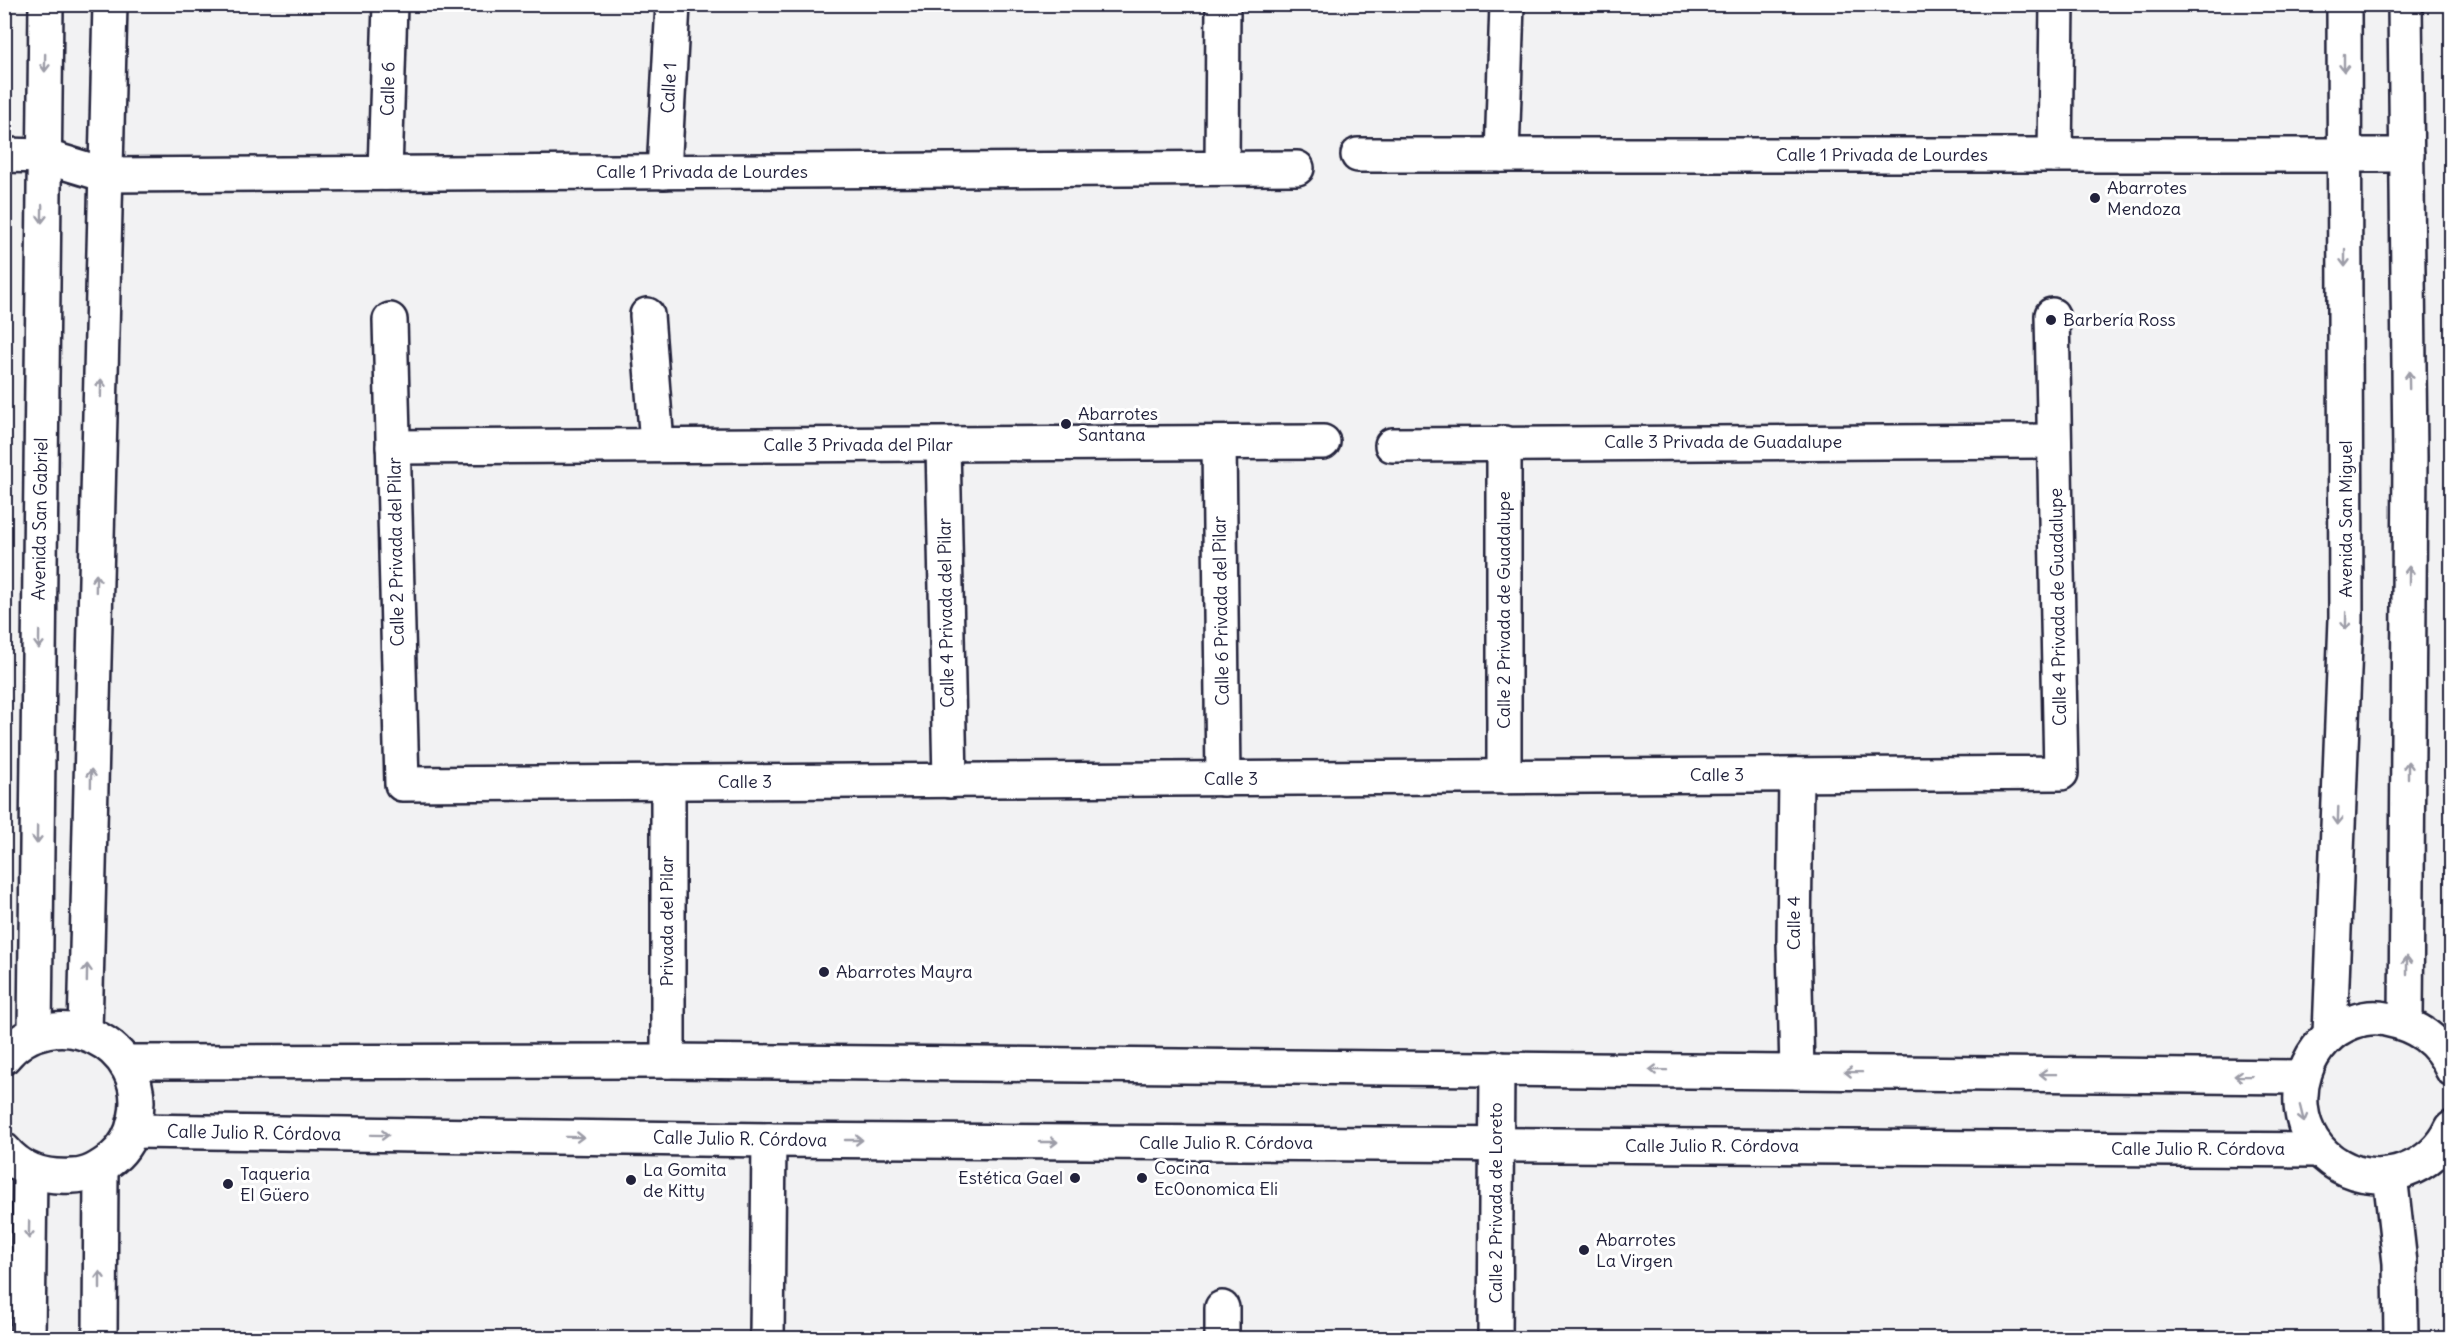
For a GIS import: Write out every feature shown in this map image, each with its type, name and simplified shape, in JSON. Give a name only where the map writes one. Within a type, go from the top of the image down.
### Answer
[{"type":"street","name":"Avenida San Gabriel","points":[[35,1033],[46,4]]},
{"type":"street","points":[[85,1032],[110,4]]},
{"type":"street","name":"Calle 6","points":[[386,173],[390,4]]},
{"type":"street","name":"Calle 1","points":[[664,172],[673,4]]},
{"type":"street","points":[[1222,168],[1223,4]]},
{"type":"street","points":[[1502,155],[1507,4]]},
{"type":"street","points":[[2055,155],[2057,4]]},
{"type":"street","name":"Avenida San Miguel","points":[[2330,1034],[2346,619],[2344,4]]},
{"type":"street","points":[[2405,4],[2410,469],[2406,1023]]},
{"type":"street","name":"Calle 1 Privada de Lourdes","points":[[1358,155],[2407,154]]},
{"type":"street","name":"Calle 1 Privada de Lourdes","points":[[4,155],[43,156],[106,175],[1297,168]]},
{"type":"street","points":[[647,315],[657,444]]},
{"type":"street","name":"Calle 4 Privada de Guadalupe","points":[[2052,315],[2061,773]]},
{"type":"street","name":"Calle 2 Privada del Pilar","points":[[390,320],[402,784]]},
{"type":"street","name":"Calle 3 Privada de Guadalupe","points":[[1392,445],[2054,441]]},
{"type":"street","name":"Calle 3 Privada del Pilar","points":[[393,447],[1323,442]]},
{"type":"street","name":"Calle 2 Privada de Guadalupe","points":[[1504,443],[1504,777]]},
{"type":"street","name":"Calle 6 Privada del Pilar","points":[[1219,444],[1223,779]]},
{"type":"street","name":"Calle 4 Privada del Pilar","points":[[943,445],[950,780]]},
{"type":"street","name":"Calle 3","points":[[402,784],[2061,773]]},
{"type":"street","name":"Calle 4","points":[[1796,775],[1794,942],[1797,1072]]},
{"type":"street","name":"Privada del Pilar","points":[[668,782],[668,1061]]},
{"type":"street","points":[[2451,1069],[2446,1055],[2429,1036],[2406,1023],[2380,1017],[2354,1022],[2330,1034],[2312,1053],[2302,1077],[2299,1102],[2306,1128],[2319,1150],[2340,1166],[2364,1175],[2390,1175],[2415,1167],[2436,1152],[2451,1128]]},
{"type":"street","points":[[4,1057],[13,1046],[35,1033],[60,1028],[85,1032],[108,1044],[125,1062],[135,1084],[138,1108],[132,1131],[119,1153],[101,1168],[78,1176],[54,1178],[30,1171],[11,1158],[4,1150]]},
{"type":"street","points":[[125,1062],[668,1061],[2302,1077]]},
{"type":"street","name":"Calle 2 Privada de Loreto","points":[[1495,1338],[1497,1068]]},
{"type":"street","name":"Calle Julio R. Córdova","points":[[132,1131],[769,1140],[2319,1150]]},
{"type":"street","points":[[767,1338],[769,1140]]},
{"type":"street","points":[[100,1338],[101,1168]]},
{"type":"street","points":[[28,1338],[30,1171]]},
{"type":"street","points":[[2390,1175],[2400,1263],[2401,1338]]},
{"type":"place","name":"Abarrotes Mendoza","points":[[2095,198]]},
{"type":"place","name":"Barbería Ross","points":[[2051,320]]},
{"type":"place","name":"Abarrotes Santana","points":[[1066,424]]},
{"type":"place","name":"Abarrotes Mayra","points":[[824,972]]},
{"type":"place","name":"Estética Gael","points":[[1075,1178]]},
{"type":"place","name":"Cocina Ec0onomica Eli","points":[[1142,1178]]},
{"type":"place","name":"La Gomita de Kitty","points":[[631,1180]]},
{"type":"place","name":"Taqueria El Güero","points":[[228,1184]]},
{"type":"place","name":"Abarrotes La Virgen","points":[[1584,1250]]}]
